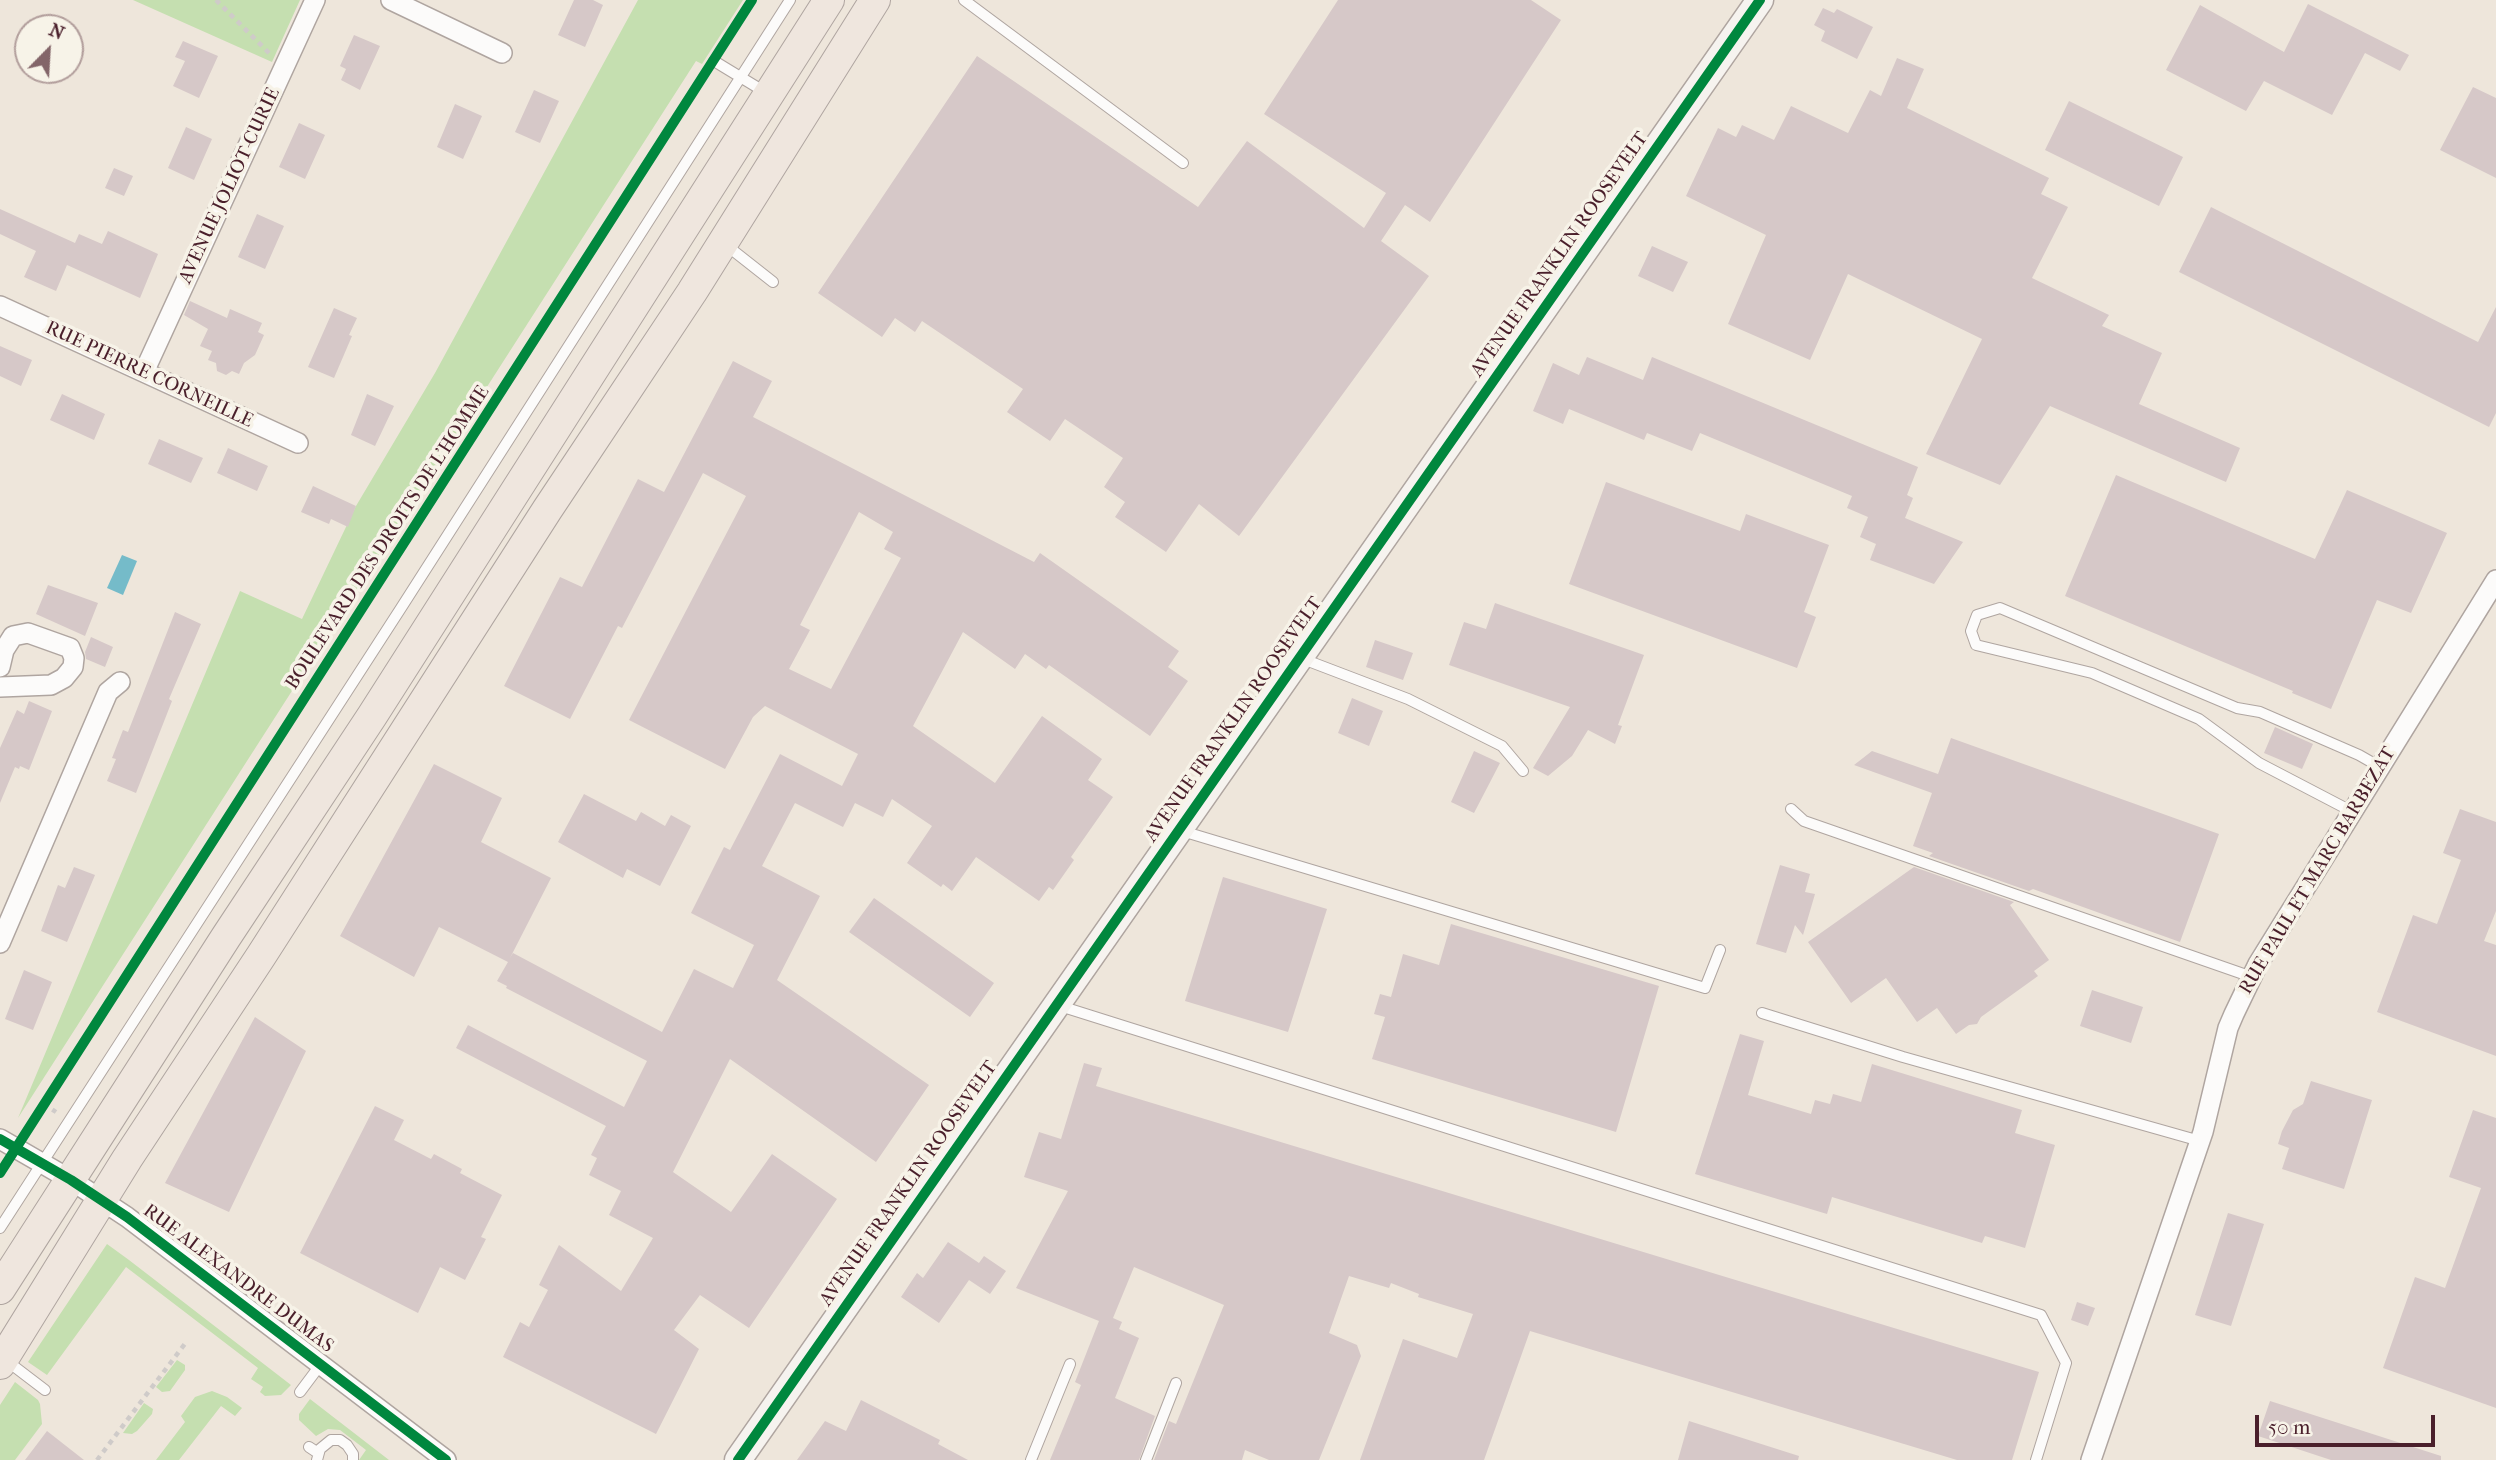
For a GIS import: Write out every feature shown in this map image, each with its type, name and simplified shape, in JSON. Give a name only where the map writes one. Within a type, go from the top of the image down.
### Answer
[{"type":"main road","points":[[0,1289],[226,937],[372,716],[829,0]]},
{"type":"main road","points":[[2,1361],[102,1200],[723,242],[875,0]]},
{"type":"street","name":"AVENUE JOLIOT-CURIE","points":[[144,372],[315,0]]},
{"type":"street","points":[[391,0],[502,53]]},
{"type":"street","name":"AVENUE FRANKLIN ROOSEVELT","points":[[738,1460],[1760,0]]},
{"type":"street","name":"RUE PIERRE CORNEILLE","points":[[0,306],[298,443]]},
{"type":"street","name":"RUE PAUL ET MARC BARBEZAT","points":[[2091,1460],[2200,1141],[2228,1028],[2252,977],[2351,811],[2496,579]]},
{"type":"street","points":[[0,667],[4,650],[13,636],[28,633],[70,648],[74,658],[73,667],[64,678],[51,685],[0,687]]},
{"type":"street","points":[[0,943],[108,692],[120,682]]},
{"type":"street","name":"RUE ALEXANDRE DUMAS","points":[[8,1144],[102,1200],[446,1460]]},
{"type":"lane","points":[[0,1228],[394,620],[790,0]]},
{"type":"lane","points":[[964,0],[1183,163]]},
{"type":"lane","points":[[714,61],[768,94]]},
{"type":"lane","points":[[723,242],[773,282]]},
{"type":"lane","points":[[2351,811],[2259,763],[2199,719],[2092,673],[1976,645],[1971,631],[1977,615],[2000,608],[2237,708],[2260,712],[2380,767]]},
{"type":"lane","points":[[1299,658],[1408,699],[1502,746],[1523,772]]},
{"type":"lane","points":[[1791,809],[1804,821],[2252,977]]},
{"type":"lane","points":[[1178,830],[1705,988],[1720,950]]},
{"type":"lane","points":[[1056,1005],[2041,1315],[2066,1363],[2036,1460]]},
{"type":"lane","points":[[1762,1013],[1903,1057],[2200,1141]]},
{"type":"lane","points":[[2,1361],[45,1390]]},
{"type":"lane","points":[[300,1392],[321,1363]]},
{"type":"lane","points":[[1031,1460],[1070,1364]]},
{"type":"lane","points":[[1146,1460],[1176,1383]]},
{"type":"lane","points":[[315,1453],[325,1443],[340,1440],[353,1454],[353,1460]]},
{"type":"path","points":[[216,0],[285,68]]},
{"type":"path","points":[[8,1144],[51,1093]]},
{"type":"path","points":[[97,1460],[187,1341]]},
{"type":"green space","points":[[133,0],[300,0],[272,62]]},
{"type":"green space","points":[[638,0],[743,0],[702,64],[696,61],[18,1118],[240,591],[302,619],[356,506],[435,373]]},
{"type":"green space","points":[[107,1244],[291,1385],[281,1395],[265,1396],[260,1392],[263,1387],[251,1379],[258,1368],[126,1267],[47,1375],[28,1362]]},
{"type":"green space","points":[[177,1360],[185,1365],[185,1370],[170,1391],[162,1392],[156,1387]]},
{"type":"green space","points":[[15,1382],[38,1400],[42,1424],[15,1460],[0,1460],[0,1405]]},
{"type":"green space","points":[[212,1391],[227,1397],[242,1408],[235,1416],[221,1406],[179,1460],[156,1460],[185,1422],[181,1416],[195,1397]]},
{"type":"green space","points":[[310,1399],[389,1460],[359,1460],[366,1450],[340,1430],[328,1429],[316,1436],[299,1420],[299,1414]]},
{"type":"green space","points":[[144,1403],[153,1409],[152,1414],[137,1431],[132,1434],[123,1433]]},
{"type":"water","points":[[122,555],[137,561],[123,595],[107,588]]},
{"type":"building","points":[[574,0],[593,0],[603,5],[585,47],[558,35]]},
{"type":"building","points":[[1338,0],[1531,0],[1561,20],[1430,222],[1405,205],[1381,241],[1429,276],[1239,536],[1199,504],[1166,552],[1115,517],[1125,502],[1104,487],[1123,458],[1065,419],[1050,441],[1007,412],[1023,389],[922,321],[915,332],[895,318],[882,337],[818,293],[977,56],[1198,207],[1247,141],[1364,228],[1386,193],[1264,114]]},
{"type":"building","points":[[2308,4],[2409,55],[2400,71],[2365,53],[2332,115],[2264,81],[2246,111],[2166,70],[2200,5],[2284,52]]},
{"type":"building","points":[[1823,8],[1834,13],[1837,9],[1873,27],[1857,59],[1821,41],[1825,31],[1814,25]]},
{"type":"building","points":[[354,35],[380,46],[360,90],[341,80],[346,69],[340,66]]},
{"type":"building","points":[[183,41],[218,56],[199,98],[173,86],[185,61],[175,57]]},
{"type":"building","points":[[1897,58],[1924,69],[1907,108],[2049,178],[2041,194],[2068,207],[2032,278],[2109,315],[2102,326],[2162,353],[2139,404],[2240,448],[2226,482],[2050,406],[2000,485],[1926,454],[1982,339],[1848,274],[1810,360],[1728,324],[1766,235],[1686,196],[1718,128],[1736,137],[1742,125],[1774,140],[1791,106],[1848,133],[1870,90],[1881,96]]},
{"type":"building","points":[[2473,87],[2496,98],[2496,178],[2440,150]]},
{"type":"building","points":[[534,90],[559,101],[540,143],[515,132]]},
{"type":"building","points":[[2069,101],[2183,157],[2159,206],[2045,150]]},
{"type":"building","points":[[455,104],[482,116],[463,159],[437,147]]},
{"type":"building","points":[[299,123],[325,135],[305,179],[279,167]]},
{"type":"building","points":[[186,127],[212,139],[194,180],[168,168]]},
{"type":"building","points":[[114,168],[133,176],[124,196],[105,188]]},
{"type":"building","points":[[2211,207],[2478,342],[2496,307],[2496,413],[2489,427],[2179,272]]},
{"type":"building","points":[[0,209],[75,243],[79,234],[102,244],[108,231],[158,254],[140,298],[67,265],[56,291],[24,277],[36,251],[0,234]]},
{"type":"building","points":[[257,214],[284,226],[265,269],[238,257]]},
{"type":"building","points":[[1652,246],[1688,262],[1673,292],[1638,276]]},
{"type":"building","points":[[190,301],[227,318],[230,309],[262,323],[258,332],[264,335],[255,355],[244,363],[239,374],[232,371],[226,375],[217,371],[216,363],[208,360],[212,351],[200,346],[208,329],[184,315]]},
{"type":"building","points":[[334,308],[357,318],[334,378],[308,367]]},
{"type":"building","points":[[0,346],[32,360],[21,386],[0,376]]},
{"type":"building","points":[[1587,357],[1643,380],[1652,357],[1918,467],[1907,495],[1913,498],[1905,518],[1963,542],[1934,584],[1870,560],[1876,544],[1860,537],[1868,517],[1847,508],[1852,496],[1700,433],[1692,451],[1647,433],[1644,440],[1569,409],[1563,424],[1533,411],[1553,363],[1579,375]]},
{"type":"building","points":[[733,361],[772,381],[753,417],[1034,562],[1040,553],[1179,651],[1168,667],[1188,681],[1150,736],[1049,665],[1046,669],[1025,654],[1015,669],[963,632],[913,726],[995,783],[1042,716],[1102,759],[1088,780],[1113,797],[1071,857],[1074,860],[1053,890],[1049,887],[1039,901],[976,857],[952,891],[943,884],[941,887],[907,863],[932,826],[892,799],[883,817],[855,803],[843,827],[795,803],[762,866],[820,896],[777,980],[929,1085],[876,1162],[730,1059],[673,1172],[731,1212],[772,1154],[837,1199],[749,1328],[700,1295],[674,1330],[699,1349],[656,1434],[503,1357],[520,1322],[529,1327],[548,1290],[539,1285],[559,1245],[621,1291],[653,1238],[609,1215],[621,1191],[589,1175],[597,1158],[591,1155],[606,1126],[456,1048],[468,1025],[624,1107],[647,1061],[506,988],[507,986],[497,981],[508,962],[439,927],[414,977],[340,936],[434,764],[502,798],[481,842],[551,878],[510,958],[513,953],[662,1032],[694,969],[733,988],[754,945],[691,913],[724,847],[730,850],[780,754],[842,786],[858,754],[765,706],[753,717],[725,769],[629,720],[746,496],[703,473],[622,628],[618,626],[570,719],[504,686],[560,577],[582,587],[638,479],[664,492]],"holes":[[[859,512],[893,532],[884,549],[901,558],[831,689],[789,669],[810,630],[800,625]]]},
{"type":"building","points":[[62,394],[105,414],[94,440],[50,420]]},
{"type":"building","points":[[367,394],[394,406],[375,446],[351,435]]},
{"type":"building","points":[[159,439],[203,458],[191,483],[148,464]]},
{"type":"building","points":[[228,448],[268,466],[257,491],[217,473]]},
{"type":"building","points":[[2116,475],[2315,559],[2347,490],[2447,533],[2411,613],[2377,600],[2331,709],[2065,596]]},
{"type":"building","points":[[1606,482],[1740,531],[1746,514],[1829,545],[1804,612],[1816,617],[1797,668],[1569,584]]},
{"type":"building","points":[[313,486],[356,506],[348,527],[331,519],[329,524],[301,512]]},
{"type":"building","points":[[48,585],[98,603],[85,636],[36,614]]},
{"type":"building","points":[[1495,603],[1644,655],[1618,725],[1622,726],[1615,744],[1588,730],[1572,756],[1548,776],[1533,768],[1570,707],[1449,665],[1464,622],[1486,629]]},
{"type":"building","points":[[175,612],[201,624],[169,699],[172,701],[136,793],[107,781],[116,759],[112,758],[123,730],[128,732]]},
{"type":"building","points":[[91,637],[113,647],[105,667],[86,659],[85,652]]},
{"type":"building","points":[[1375,640],[1413,653],[1403,680],[1366,667]]},
{"type":"building","points":[[1352,698],[1383,711],[1369,746],[1338,733]]},
{"type":"building","points":[[29,701],[52,711],[29,770],[15,767],[0,803],[0,748],[17,710],[24,714]]},
{"type":"building","points":[[2275,727],[2313,744],[2302,769],[2264,753]]},
{"type":"building","points":[[1951,738],[2219,834],[2180,942],[2033,889],[2029,891],[1929,856],[1933,853],[1913,846],[1932,793],[1854,765],[1872,751],[1938,774]]},
{"type":"building","points":[[1474,751],[1500,763],[1474,813],[1451,802]]},
{"type":"building","points":[[584,794],[636,821],[641,812],[665,826],[671,815],[691,826],[660,886],[627,869],[623,878],[558,842]]},
{"type":"building","points":[[2460,809],[2496,822],[2496,911],[2484,941],[2496,945],[2496,1056],[2377,1012],[2413,915],[2437,924],[2461,860],[2443,853]]},
{"type":"building","points":[[1780,865],[1810,874],[1805,892],[1815,894],[1803,935],[1795,925],[1786,953],[1756,944]]},
{"type":"building","points":[[74,867],[95,875],[67,942],[41,931],[58,885],[65,888]]},
{"type":"building","points":[[1914,867],[2014,902],[2010,905],[2049,960],[2034,971],[2038,976],[1981,1017],[1977,1024],[1969,1025],[1956,1034],[1937,1008],[1917,1022],[1886,978],[1851,1003],[1808,942]]},
{"type":"building","points":[[1223,877],[1327,909],[1288,1032],[1185,1001]]},
{"type":"building","points":[[874,898],[994,983],[970,1017],[849,932]]},
{"type":"building","points":[[1451,924],[1659,986],[1616,1132],[1372,1059],[1385,1017],[1374,1014],[1380,994],[1391,997],[1403,954],[1439,965]]},
{"type":"building","points":[[24,970],[52,982],[33,1030],[5,1019]]},
{"type":"building","points":[[2092,990],[2143,1007],[2131,1043],[2080,1026]]},
{"type":"building","points":[[255,1017],[306,1051],[229,1212],[165,1183]]},
{"type":"building","points":[[1740,1034],[1764,1041],[1748,1095],[1811,1114],[1815,1100],[1830,1104],[1833,1094],[1861,1102],[1872,1064],[2022,1110],[2015,1133],[2055,1145],[2025,1248],[1985,1236],[1982,1243],[1832,1197],[1827,1214],[1695,1174]]},
{"type":"building","points":[[1084,1063],[1102,1068],[1096,1086],[2039,1372],[2012,1460],[1957,1460],[1530,1331],[1484,1460],[1360,1460],[1403,1339],[1457,1358],[1473,1314],[1418,1297],[1419,1294],[1391,1283],[1389,1288],[1349,1276],[1329,1333],[1357,1345],[1361,1356],[1319,1460],[1269,1460],[1245,1450],[1242,1460],[1154,1460],[1169,1421],[1176,1424],[1224,1305],[1134,1267],[1113,1318],[1122,1322],[1119,1329],[1139,1338],[1115,1398],[1155,1416],[1139,1460],[1050,1460],[1081,1385],[1075,1382],[1099,1321],[1016,1288],[1068,1191],[1024,1177],[1039,1132],[1061,1139]]},
{"type":"building","points":[[2311,1081],[2372,1100],[2344,1189],[2282,1169],[2289,1148],[2278,1144],[2282,1131],[2293,1110],[2303,1104]]},
{"type":"building","points":[[375,1106],[404,1120],[394,1140],[431,1159],[434,1154],[462,1169],[460,1173],[502,1195],[481,1237],[486,1239],[465,1280],[440,1267],[418,1313],[300,1253]]},
{"type":"building","points":[[2473,1110],[2496,1118],[2496,1408],[2383,1368],[2415,1277],[2445,1288],[2481,1188],[2449,1177]]},
{"type":"building","points":[[2228,1213],[2264,1224],[2231,1326],[2195,1315]]},
{"type":"building","points":[[948,1242],[979,1263],[984,1256],[1006,1271],[990,1294],[969,1280],[939,1323],[901,1297],[917,1273],[923,1278]]},
{"type":"building","points":[[2077,1302],[2095,1308],[2088,1326],[2071,1320]]},
{"type":"building","points":[[861,1400],[940,1440],[938,1444],[968,1460],[797,1460],[825,1421],[846,1431]]},
{"type":"building","points":[[2270,1401],[2441,1456],[2441,1460],[2331,1460],[2258,1436]]},
{"type":"building","points":[[1689,1421],[1799,1456],[1798,1460],[1678,1460]]},
{"type":"building","points":[[47,1431],[84,1460],[25,1460]]},
{"type":"cycle path","name":"BOULEVARD DES DROITS DE L'HOMME","points":[[0,1173],[752,0]]},
{"type":"cycle path","points":[[738,1460],[1760,0]]},
{"type":"cycle path","points":[[0,1139],[71,1180],[127,1217],[446,1460]]}]
